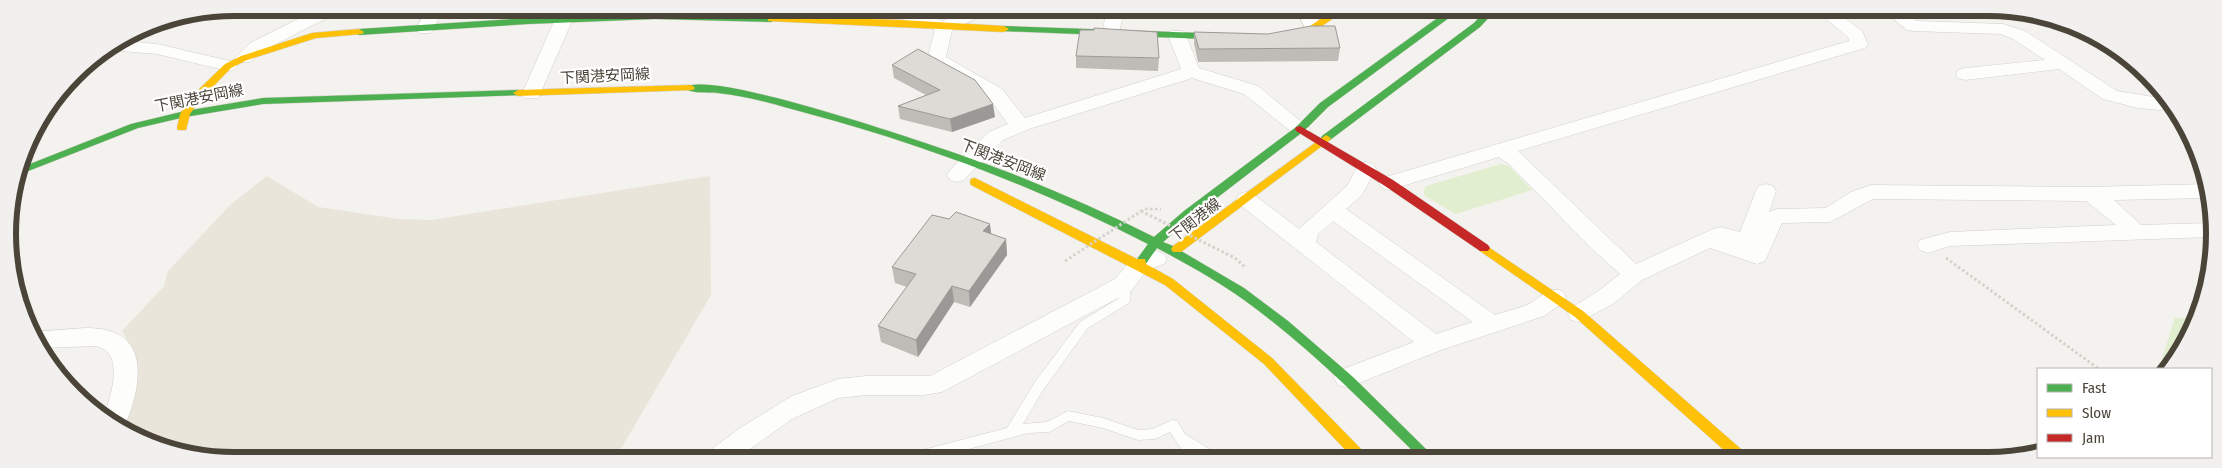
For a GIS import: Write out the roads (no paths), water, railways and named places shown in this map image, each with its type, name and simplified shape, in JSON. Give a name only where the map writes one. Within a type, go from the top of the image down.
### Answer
[{"type":"main road","points":[[182,129],[185,114],[197,97],[236,62],[315,35],[604,16]]},
{"type":"main road","points":[[747,16],[902,23],[944,27],[1241,38]]},
{"type":"main road","points":[[1267,38],[1302,32],[1313,28],[1331,16]]},
{"type":"main road","name":"下関港線","points":[[1165,247],[1188,214],[1300,129],[1324,105],[1446,16]]},
{"type":"main road","name":"下関港線","points":[[1165,247],[1246,199],[1477,25],[1485,16]]},
{"type":"main road","name":"下関港安岡線","points":[[27,169],[135,126],[185,114],[263,101],[696,88],[722,91],[860,125],[957,169],[1139,265]]},
{"type":"main road","points":[[1300,129],[1390,183],[1579,314],[1735,452]]},
{"type":"main road","name":"下関港安岡線","points":[[957,169],[1042,190],[1165,247]]},
{"type":"main road","name":"下関港線","points":[[1165,247],[1216,276],[1261,306],[1346,378],[1423,452]]},
{"type":"main road","points":[[1139,265],[1168,282],[1268,361],[1354,452]]},
{"type":"street","points":[[123,47],[236,62],[256,47],[316,16]]},
{"type":"street","points":[[425,29],[431,16]]},
{"type":"street","points":[[911,16],[944,27],[967,16]]},
{"type":"street","points":[[1112,32],[1115,16]]},
{"type":"street","points":[[1307,16],[1313,28]]},
{"type":"street","points":[[1390,183],[1504,151],[1859,44],[1856,34],[1832,16]]},
{"type":"street","points":[[1899,16],[1913,26],[2003,29],[2019,35],[2059,64],[2117,98],[2160,104]]},
{"type":"street","points":[[531,94],[564,19]]},
{"type":"street","points":[[944,27],[936,59],[995,92],[1012,117],[1022,125]]},
{"type":"street","points":[[1177,35],[1186,54],[1191,72]]},
{"type":"street","points":[[1965,74],[2059,64]]},
{"type":"street","points":[[957,169],[996,136],[1022,125],[1191,72],[1205,74],[1251,90],[1277,109],[1280,116],[1300,129]]},
{"type":"street","points":[[1504,151],[1518,160],[1599,243],[1634,274]]},
{"type":"street","points":[[1304,244],[1309,230],[1355,190],[1366,168]]},
{"type":"street","points":[[1579,314],[1605,298],[1634,274],[1721,234],[1747,241],[1766,191]]},
{"type":"street","points":[[1708,240],[1757,256],[1773,219],[1777,216],[1830,215],[1858,197],[1871,192],[2090,194],[2202,191]]},
{"type":"street","points":[[2090,194],[2104,203],[2136,232]]},
{"type":"street","points":[[1246,199],[1433,344]]},
{"type":"street","points":[[1332,210],[1492,324]]},
{"type":"street","points":[[1928,245],[1950,239],[2206,230]]},
{"type":"street","points":[[733,452],[798,405],[824,392],[857,386],[911,388],[934,385],[1123,286],[1139,265],[1165,247]]},
{"type":"street","points":[[1346,378],[1433,344],[1536,310],[1555,297]]},
{"type":"street","points":[[43,339],[83,337],[112,341],[121,351],[125,387],[115,417]]},
{"type":"lane","points":[[1012,433],[1039,386],[1084,325],[1125,300],[1123,286]]},
{"type":"lane","points":[[938,452],[1028,428],[1049,427],[1061,419],[1074,416],[1138,435],[1155,434],[1172,425],[1190,452]]},
{"type":"lane","points":[[1179,436],[1203,452]]}]
